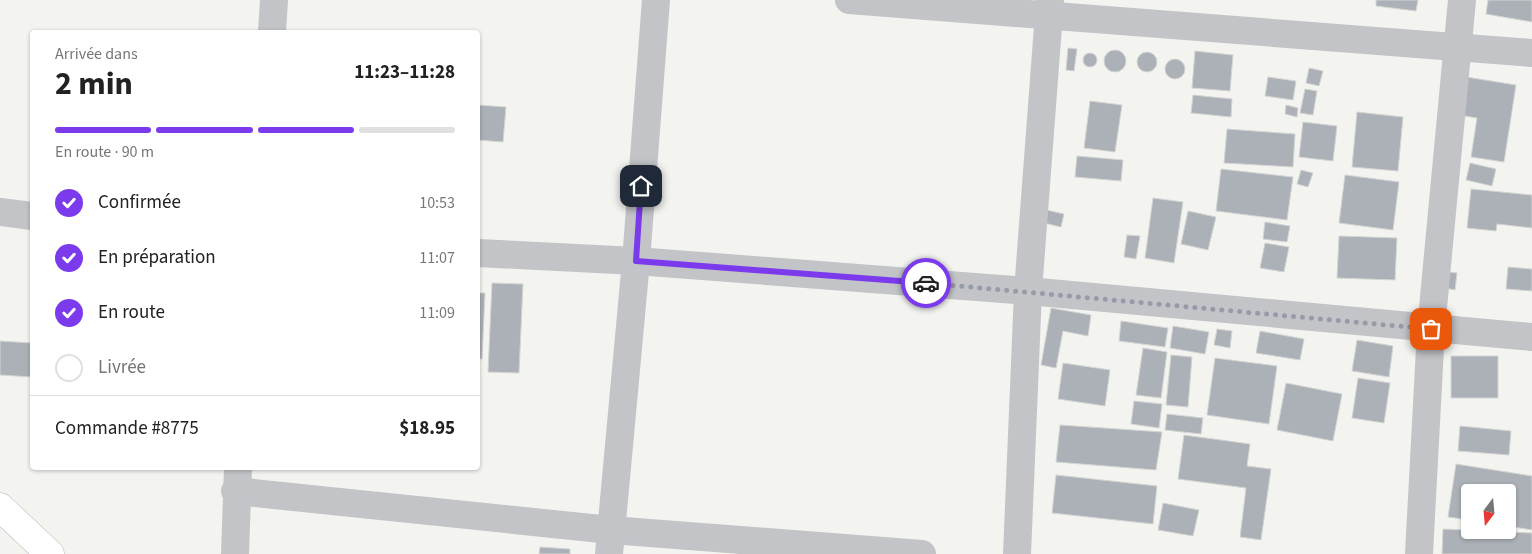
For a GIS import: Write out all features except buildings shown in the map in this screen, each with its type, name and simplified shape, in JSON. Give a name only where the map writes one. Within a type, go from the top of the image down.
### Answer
[{"type":"main road","points":[[0,507],[50,554]]},
{"type":"street","points":[[272,30],[274,0]]},
{"type":"street","points":[[610,542],[636,261],[656,0]]},
{"type":"street","points":[[849,0],[1049,8],[1456,49],[1532,53]]},
{"type":"street","points":[[1419,554],[1431,329],[1462,0]]},
{"type":"street","points":[[1017,554],[1028,290],[1049,8]]},
{"type":"street","points":[[0,212],[30,216]]},
{"type":"street","points":[[480,253],[636,261],[1028,290],[1532,338]]},
{"type":"street","points":[[235,554],[236,479],[610,542],[922,554]]},
{"type":"way so far","points":[[926,283],[1028,290],[1431,329]]},
{"type":"route","points":[[641,186],[636,261],[926,283]]}]
